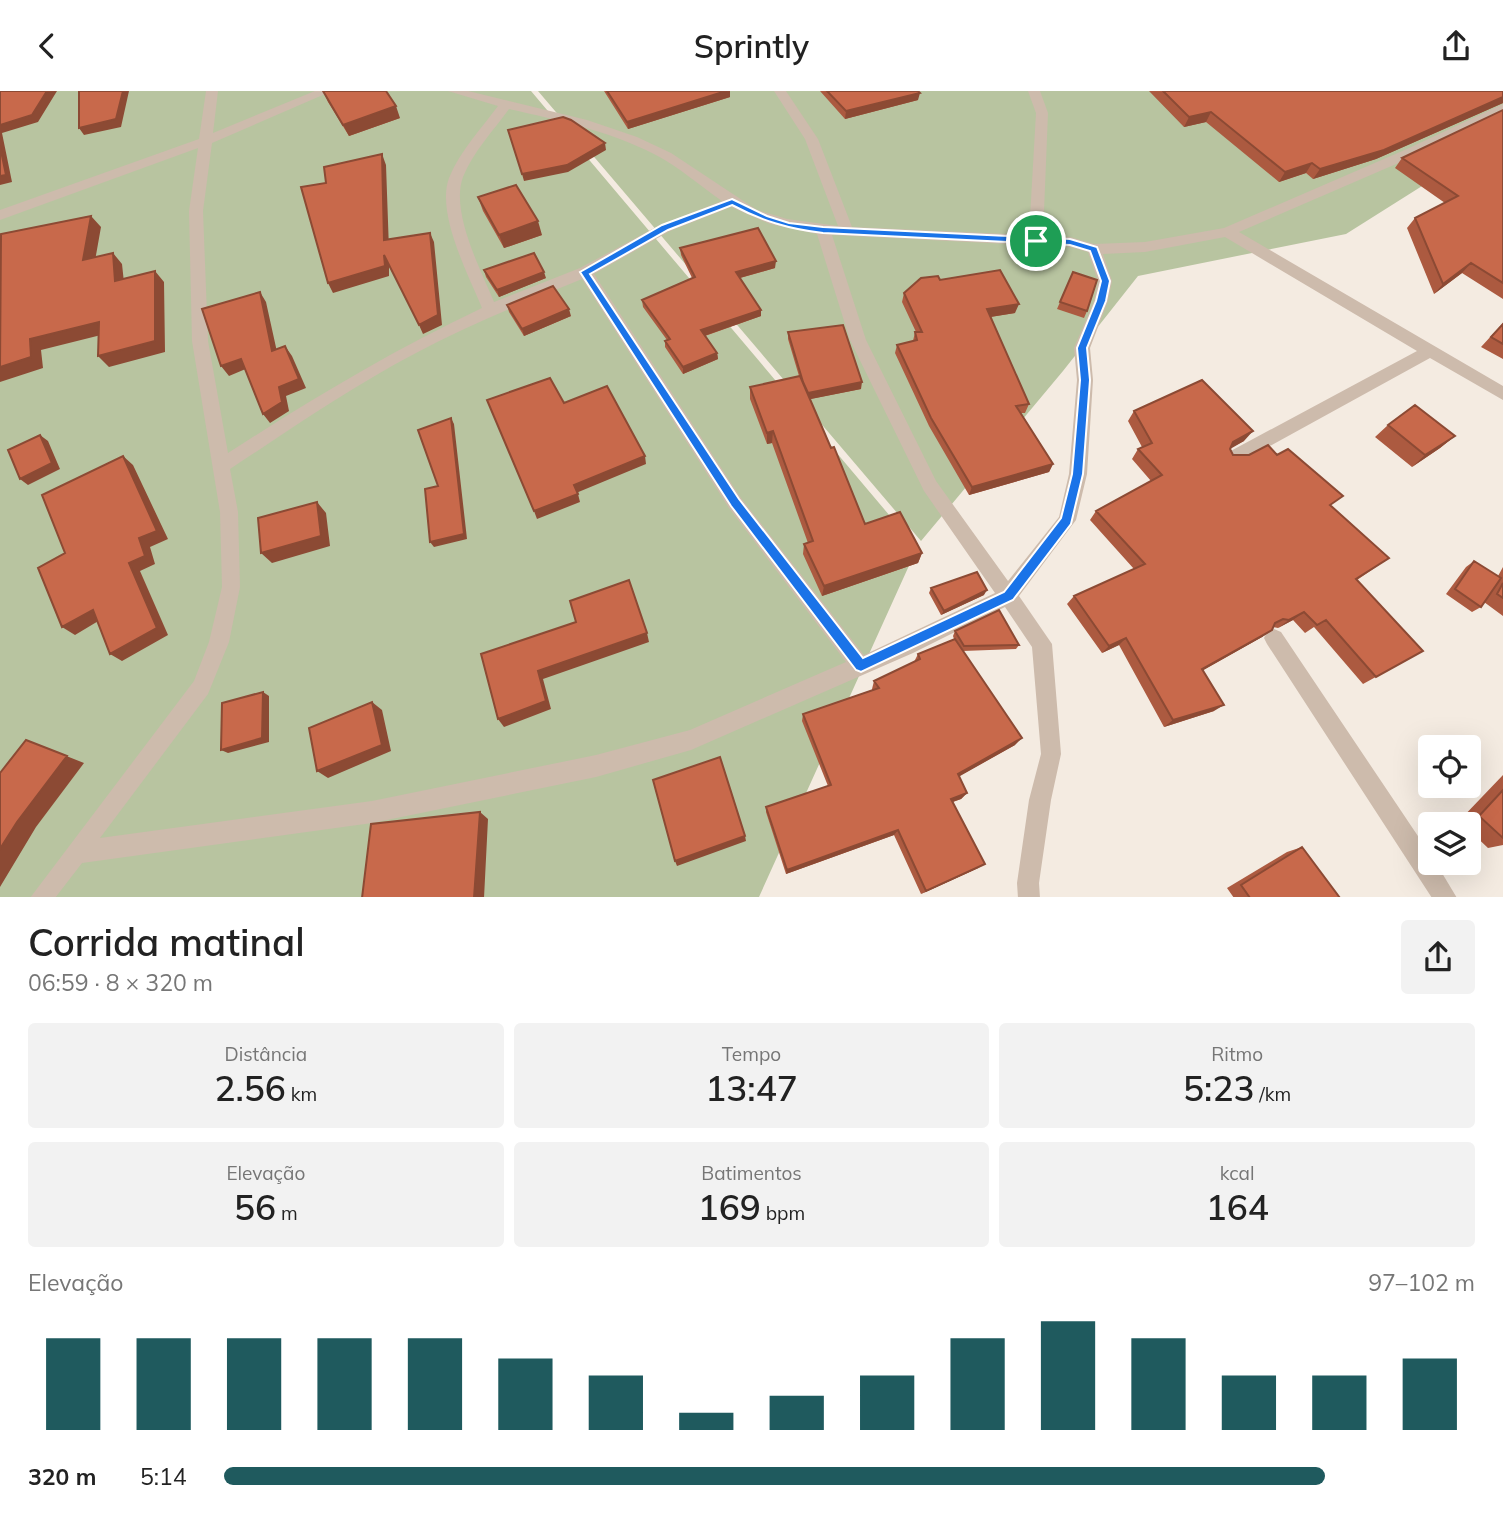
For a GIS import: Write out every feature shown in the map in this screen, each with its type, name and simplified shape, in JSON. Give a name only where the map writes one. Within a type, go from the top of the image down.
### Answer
[{"type":"street","points":[[42,897],[201,687],[219,642],[232,587],[229,512],[200,341],[196,211],[212,91]]},
{"type":"street","points":[[0,215],[205,141],[327,91]]},
{"type":"street","points":[[454,91],[566,119],[655,150],[693,172],[732,202],[764,218],[788,226],[1070,242],[1094,249],[1146,247],[1227,232],[1412,152],[1503,108]]},
{"type":"street","points":[[780,91],[799,113],[832,185],[846,229]]},
{"type":"street","points":[[1034,91],[1042,113],[1036,241]]},
{"type":"street","points":[[490,310],[455,216],[453,188],[463,166],[505,105]]},
{"type":"street","points":[[220,467],[333,393],[410,349],[490,310],[585,272],[665,227],[732,202]]},
{"type":"street","points":[[823,230],[858,340],[930,486],[1042,644],[1051,754],[1040,800],[1028,883],[1029,897]]},
{"type":"street","points":[[1227,232],[1503,394]]},
{"type":"street","points":[[78,852],[372,812],[596,766],[691,740],[861,666],[1008,596],[1067,520],[1077,474],[1085,380],[1082,348],[1101,301],[1105,281],[1094,249]]},
{"type":"street","points":[[585,272],[735,503],[861,666]]},
{"type":"street","points":[[1233,458],[1430,351]]},
{"type":"street","points":[[1274,638],[1445,897]]},
{"type":"green space","points":[[0,91],[531,91],[917,548],[759,897],[0,897]]},
{"type":"green space","points":[[538,91],[1503,91],[1503,135],[1346,234],[1138,276],[1063,371],[921,541]]},
{"type":"building","points":[[0,91],[47,91],[32,115],[0,125]]},
{"type":"building","points":[[79,91],[123,91],[116,119],[79,128]]},
{"type":"building","points":[[323,91],[386,91],[396,106],[343,125]]},
{"type":"building","points":[[607,91],[726,91],[627,122]]},
{"type":"building","points":[[827,91],[918,91],[920,93],[846,111]]},
{"type":"building","points":[[1163,91],[1503,91],[1503,97],[1384,150],[1320,169],[1312,163],[1285,172],[1211,112],[1189,117]]},
{"type":"building","points":[[1503,110],[1503,283],[1471,263],[1443,284],[1415,218],[1458,196],[1402,158]]},
{"type":"building","points":[[563,117],[605,143],[567,165],[522,174],[508,130]]},
{"type":"building","points":[[0,146],[6,175],[0,176]]},
{"type":"building","points":[[382,154],[384,240],[430,233],[438,315],[419,325],[384,255],[385,266],[328,283],[301,187],[326,183],[324,167]]},
{"type":"building","points":[[516,185],[538,221],[499,235],[478,197]]},
{"type":"building","points":[[91,216],[83,260],[113,253],[115,281],[155,271],[155,341],[98,356],[99,322],[30,339],[31,357],[0,367],[1,234]]},
{"type":"building","points":[[758,228],[776,261],[736,272],[761,310],[701,330],[717,353],[683,367],[665,341],[670,339],[642,300],[695,277],[680,248]]},
{"type":"building","points":[[534,253],[544,272],[497,290],[484,270]]},
{"type":"building","points":[[1000,270],[1019,304],[987,309],[1029,404],[1016,406],[1053,464],[972,487],[931,418],[897,345],[917,340],[915,332],[922,332],[904,293],[921,278],[938,276],[940,280]]},
{"type":"building","points":[[1073,272],[1097,280],[1087,311],[1060,302]]},
{"type":"building","points":[[553,286],[569,309],[522,329],[507,305]]},
{"type":"building","points":[[260,292],[272,351],[285,346],[299,379],[279,387],[282,402],[263,414],[241,359],[221,366],[202,309]]},
{"type":"building","points":[[1503,324],[1503,344],[1491,337]]},
{"type":"building","points":[[843,325],[862,382],[808,393],[788,332]]},
{"type":"building","points":[[800,376],[831,448],[834,447],[865,524],[900,512],[922,553],[824,586],[804,544],[813,541],[773,431],[767,433],[750,387]]},
{"type":"building","points":[[550,378],[564,403],[607,386],[645,456],[574,485],[578,494],[534,511],[487,400]]},
{"type":"building","points":[[1202,380],[1253,431],[1233,442],[1230,449],[1233,455],[1249,455],[1268,445],[1277,455],[1288,449],[1343,496],[1330,505],[1389,558],[1356,579],[1423,651],[1376,677],[1326,620],[1317,625],[1304,612],[1289,620],[1283,619],[1275,623],[1272,630],[1202,669],[1224,705],[1173,720],[1126,638],[1109,646],[1074,596],[1145,564],[1096,511],[1162,475],[1138,449],[1152,443],[1134,411]]},
{"type":"building","points":[[1415,405],[1455,436],[1425,455],[1388,425]]},
{"type":"building","points":[[451,418],[464,534],[430,542],[425,489],[438,486],[418,430]]},
{"type":"building","points":[[40,435],[52,463],[20,479],[8,450]]},
{"type":"building","points":[[123,456],[157,531],[139,538],[145,556],[129,563],[157,628],[110,654],[93,610],[62,627],[38,568],[65,553],[42,495]]},
{"type":"building","points":[[317,502],[321,536],[261,553],[258,518]]},
{"type":"building","points":[[1474,561],[1501,578],[1481,607],[1455,589]]},
{"type":"building","points":[[977,572],[987,590],[944,611],[931,588]]},
{"type":"building","points":[[629,580],[647,633],[538,671],[546,701],[498,719],[481,654],[576,622],[570,601]]},
{"type":"building","points":[[1503,583],[1503,598],[1497,594]]},
{"type":"building","points":[[999,610],[1019,645],[964,646],[955,631]]},
{"type":"building","points":[[955,639],[1022,738],[958,774],[967,793],[951,799],[985,864],[926,891],[898,830],[787,870],[766,807],[831,785],[803,714],[879,688],[874,681],[920,659],[918,654]]},
{"type":"building","points":[[263,692],[262,738],[221,750],[222,703]]},
{"type":"building","points":[[372,702],[382,745],[317,771],[309,728]]},
{"type":"building","points":[[26,740],[67,756],[0,849],[0,773]]},
{"type":"building","points":[[720,757],[745,836],[675,861],[653,780]]},
{"type":"building","points":[[1503,790],[1503,838],[1481,818],[1481,814]]},
{"type":"building","points":[[480,812],[474,897],[362,897],[371,824]]},
{"type":"building","points":[[1302,847],[1339,897],[1249,897],[1241,885]]},
{"type":"route","points":[[732,202],[764,218],[788,226],[1036,241],[1070,242],[1094,249],[1105,281],[1101,301],[1082,348],[1085,380],[1077,474],[1067,520],[1008,596],[861,666],[735,503],[585,272],[665,227],[732,202]]}]
